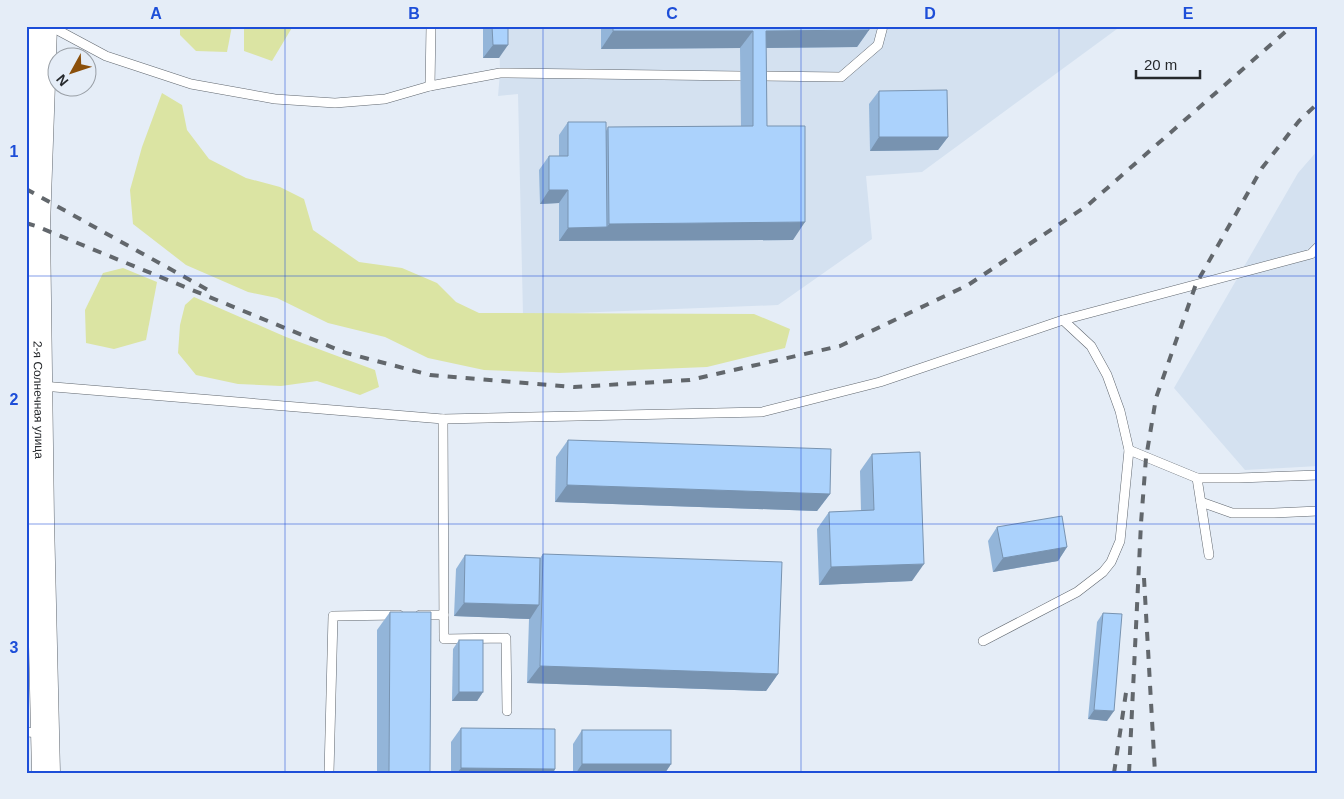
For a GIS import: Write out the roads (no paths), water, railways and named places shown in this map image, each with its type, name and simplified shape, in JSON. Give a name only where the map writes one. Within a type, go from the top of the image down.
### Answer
[{"type":"main road","name":"2-я Солнечная улица","points":[[43,26],[36,226],[40,520],[36,732],[46,773]]},
{"type":"lane","points":[[50,26],[106,56],[182,81],[275,99],[335,103],[385,99],[430,86],[500,73],[741,76]]},
{"type":"lane","points":[[430,86],[431,26]]},
{"type":"lane","points":[[754,76],[841,77],[878,45],[883,26]]},
{"type":"lane","points":[[39,386],[443,419],[762,412],[880,382],[1063,320],[1311,254],[1318,247]]},
{"type":"lane","points":[[983,641],[1077,592],[1103,572],[1111,562],[1120,540],[1129,450],[1120,411],[1107,375],[1091,346],[1063,320]]},
{"type":"lane","points":[[443,419],[444,638],[506,638],[507,710]]},
{"type":"lane","points":[[1129,450],[1196,478],[1318,475]]},
{"type":"lane","points":[[1196,478],[1209,555]]},
{"type":"lane","points":[[1200,502],[1232,513],[1274,514],[1318,511]]},
{"type":"lane","points":[[329,773],[334,616],[444,615]]},
{"type":"railway","points":[[26,223],[346,353],[430,375],[574,387],[690,380],[840,346],[968,285],[1088,205],[1292,26]]},
{"type":"railway","points":[[1129,773],[1141,523],[1146,458],[1156,398],[1196,284],[1262,168],[1299,121],[1318,103]]},
{"type":"railway","points":[[26,189],[208,290]]},
{"type":"railway","points":[[1144,578],[1155,773]]},
{"type":"railway","points":[[1114,773],[1127,686]]}]
